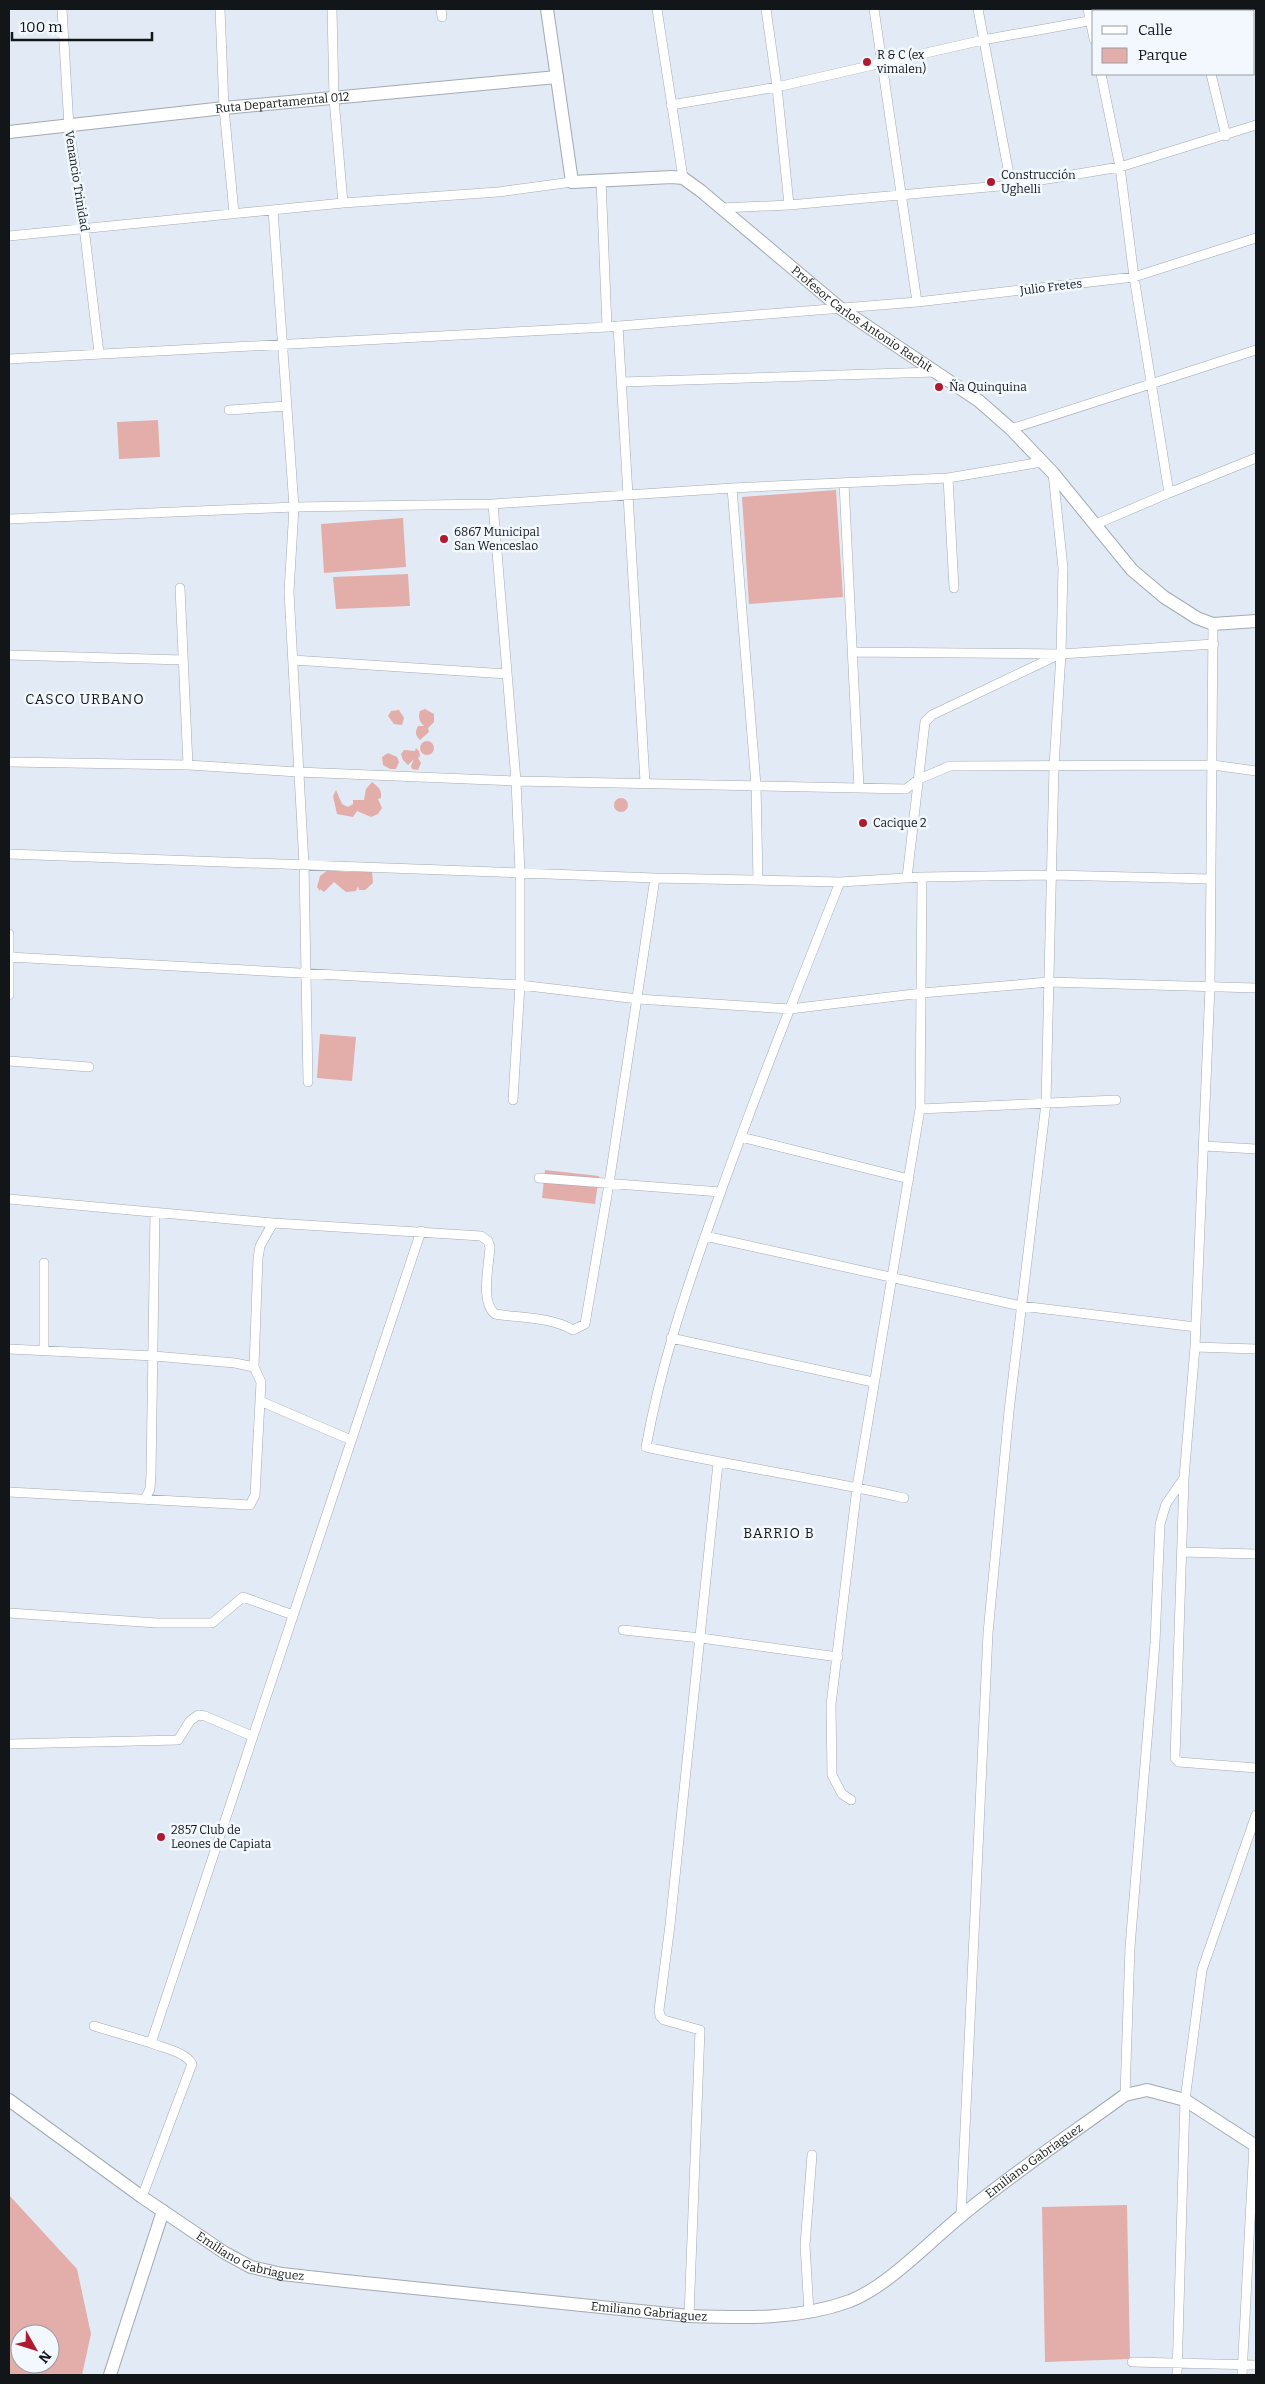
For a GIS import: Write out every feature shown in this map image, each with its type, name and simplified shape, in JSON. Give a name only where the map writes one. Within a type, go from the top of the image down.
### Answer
[{"type":"main road","points":[[547,9],[572,182],[683,178]]},
{"type":"main road","name":"Ruta Departamental 012","points":[[9,132],[69,127],[224,108],[557,77]]},
{"type":"main road","name":"Profesor Carlos Antonio Rachit","points":[[683,178],[722,208],[840,308],[979,401],[1011,429],[1052,473],[1132,570],[1164,597],[1198,618],[1213,624],[1256,621]]},
{"type":"main road","name":"Emiliano Gabriaguez","points":[[9,2100],[142,2197],[225,2253],[251,2267],[282,2274],[689,2316],[784,2317],[851,2300],[882,2282],[961,2216],[1125,2095],[1147,2090],[1185,2100],[1255,2145]]},
{"type":"main road","points":[[110,2375],[163,2211]]},
{"type":"street","name":"Venancio Trinidad","points":[[62,9],[69,127],[84,227],[99,353]]},
{"type":"street","points":[[220,9],[224,108],[234,213]]},
{"type":"street","points":[[332,9],[334,98],[343,202]]},
{"type":"street","points":[[658,9],[683,178]]},
{"type":"street","points":[[766,9],[777,87],[789,205]]},
{"type":"street","points":[[874,9],[884,64],[900,195],[916,302]]},
{"type":"street","points":[[978,9],[1012,185]]},
{"type":"street","points":[[671,105],[777,87],[983,40],[1092,20],[1088,9]]},
{"type":"street","points":[[1101,75],[1120,167],[1134,277],[1169,493]]},
{"type":"street","points":[[1211,75],[1226,136]]},
{"type":"street","points":[[722,208],[789,205],[1012,185],[1120,167],[1256,126]]},
{"type":"street","points":[[601,180],[607,327]]},
{"type":"street","points":[[9,236],[343,202],[498,192],[572,182]]},
{"type":"street","points":[[273,210],[294,507],[289,592],[304,865],[308,973],[308,1082]]},
{"type":"street","name":"Julio Fretes","points":[[9,359],[607,327],[916,302],[1134,277],[1256,238]]},
{"type":"street","points":[[618,326],[645,782]]},
{"type":"street","points":[[1011,429],[1256,350]]},
{"type":"street","points":[[622,382],[937,372]]},
{"type":"street","points":[[228,410],[287,406]]},
{"type":"street","points":[[1094,525],[1256,458]]},
{"type":"street","points":[[9,520],[294,507],[493,504],[732,488],[948,478],[1042,462]]},
{"type":"street","points":[[961,2216],[988,1633],[1021,1306],[1046,1103],[1053,875],[1054,766],[1061,654],[1062,568],[1052,473]]},
{"type":"street","points":[[948,478],[954,588]]},
{"type":"street","points":[[844,483],[859,788]]},
{"type":"street","points":[[732,488],[756,785],[758,880]]},
{"type":"street","points":[[493,504],[516,781],[520,872],[520,985],[513,1100]]},
{"type":"street","points":[[180,588],[188,764]]},
{"type":"street","points":[[1213,624],[1210,986],[1195,1347],[1184,1478],[1175,1758],[1180,1762],[1256,1768]]},
{"type":"street","points":[[852,652],[1061,654],[1214,644]]},
{"type":"street","points":[[9,654],[183,660]]},
{"type":"street","points":[[906,878],[925,722],[932,715],[1061,654]]},
{"type":"street","points":[[293,660],[507,674]]},
{"type":"street","points":[[9,762],[188,764],[298,772],[516,781],[645,782],[906,789],[919,778],[950,766],[1213,765],[1256,770]]},
{"type":"street","points":[[9,854],[655,878],[840,882],[922,877],[1053,875],[1210,879]]},
{"type":"street","points":[[851,1800],[842,1794],[836,1784],[831,1763],[831,1705],[857,1487],[873,1382],[910,1179],[920,1109],[922,877]]},
{"type":"street","points":[[9,1199],[273,1223],[481,1236],[488,1241],[490,1248],[486,1301],[490,1310],[495,1314],[551,1322],[573,1330],[587,1321],[638,999],[655,878]]},
{"type":"street","points":[[840,882],[741,1137],[705,1236],[671,1338],[656,1392],[646,1447],[718,1464],[857,1487],[904,1498]]},
{"type":"street","points":[[9,934],[9,995]]},
{"type":"street","points":[[9,958],[520,985],[638,999],[790,1009],[922,993],[1049,982],[1256,988]]},
{"type":"street","points":[[9,1061],[89,1067]]},
{"type":"street","points":[[920,1109],[1116,1100]]},
{"type":"street","points":[[741,1137],[910,1179]]},
{"type":"street","points":[[1204,1146],[1256,1149]]},
{"type":"street","points":[[539,1178],[721,1192]]},
{"type":"street","points":[[145,1499],[150,1488],[151,1474],[150,1412],[154,1356],[155,1212]]},
{"type":"street","points":[[9,1492],[250,1505],[256,1495],[261,1382],[254,1366],[258,1258],[260,1246],[273,1223]]},
{"type":"street","points":[[151,2043],[421,1231]]},
{"type":"street","points":[[705,1236],[1021,1306],[1196,1327]]},
{"type":"street","points":[[44,1263],[44,1350]]},
{"type":"street","points":[[671,1338],[873,1382]]},
{"type":"street","points":[[1195,1347],[1256,1349]]},
{"type":"street","points":[[9,1349],[154,1356],[254,1366]]},
{"type":"street","points":[[260,1401],[351,1440]]},
{"type":"street","points":[[689,2316],[700,2030],[664,2020],[660,2016],[659,2010],[701,1638],[718,1464]]},
{"type":"street","points":[[1125,2095],[1130,1948],[1155,1643],[1160,1524],[1169,1498],[1184,1478]]},
{"type":"street","points":[[1182,1552],[1256,1554]]},
{"type":"street","points":[[9,1613],[157,1623],[212,1623],[243,1597],[293,1615]]},
{"type":"street","points":[[623,1630],[701,1638],[838,1657]]},
{"type":"street","points":[[9,1744],[178,1740],[190,1721],[198,1715],[205,1716],[252,1736]]},
{"type":"street","points":[[1177,2375],[1185,2100],[1202,1970],[1256,1815]]},
{"type":"street","points":[[94,2026],[183,2055],[192,2064],[142,2197]]},
{"type":"street","points":[[1242,2375],[1255,2145]]},
{"type":"street","points":[[809,2312],[805,2245],[812,2155]]},
{"type":"street","points":[[1132,2362],[1256,2365]]},
{"type":"green space","points":[[158,420],[160,457],[119,459],[117,422]]},
{"type":"green space","points":[[836,490],[843,597],[749,604],[742,497]]},
{"type":"green space","points":[[403,518],[406,567],[324,573],[321,524]]},
{"type":"green space","points":[[408,574],[410,606],[336,609],[333,577]]},
{"type":"green space","points":[[425,709],[434,714],[434,722],[428,728],[429,732],[420,740],[416,732],[418,726],[424,726],[420,721],[419,715],[420,711]]},
{"type":"green space","points":[[399,710],[404,718],[402,725],[394,724],[388,716],[391,711]]},
{"type":"green space","points":[[424,741],[430,741],[434,748],[430,755],[424,755],[420,751],[420,745]]},
{"type":"green space","points":[[416,748],[419,751],[420,756],[418,758],[421,763],[418,770],[412,769],[411,766],[414,759],[408,765],[403,760],[401,754],[404,750],[415,751]]},
{"type":"green space","points":[[388,753],[397,757],[399,762],[396,769],[390,769],[383,765],[382,757]]},
{"type":"green space","points":[[372,782],[381,792],[381,798],[378,799],[382,808],[378,814],[371,817],[357,811],[353,817],[337,814],[333,796],[336,790],[342,804],[348,807],[353,804],[353,800],[364,800],[366,789]]},
{"type":"green space","points":[[621,798],[626,800],[628,805],[626,810],[621,812],[616,810],[614,805],[616,800]]},
{"type":"green space","points":[[329,869],[345,872],[372,871],[373,883],[365,890],[359,890],[358,886],[356,891],[346,892],[334,882],[324,892],[320,889],[320,891],[317,887],[320,876]]},
{"type":"green space","points":[[320,1034],[356,1037],[352,1081],[317,1078]]},
{"type":"green space","points":[[545,1170],[599,1176],[595,1204],[542,1198]]},
{"type":"green space","points":[[9,2195],[77,2269],[91,2334],[82,2375],[9,2375]]},
{"type":"green space","points":[[1127,2205],[1130,2359],[1045,2362],[1042,2207]]},
{"type":"place","name":"R & C (ex vimalen)","points":[[867,62]]},
{"type":"place","name":"Construcción Ughelli","points":[[991,182]]},
{"type":"place","name":"Ña Quinquina","points":[[939,387]]},
{"type":"place","name":"6867 Municipal San Wenceslao","points":[[444,539]]},
{"type":"place","name":"Cacique 2","points":[[863,823]]},
{"type":"place","name":"2857 Club de Leones de Capiata","points":[[161,1837]]},
{"type":"district","name":"CASCO URBANO","points":[[85,699]]},
{"type":"district","name":"BARRIO B","points":[[779,1533]]}]
